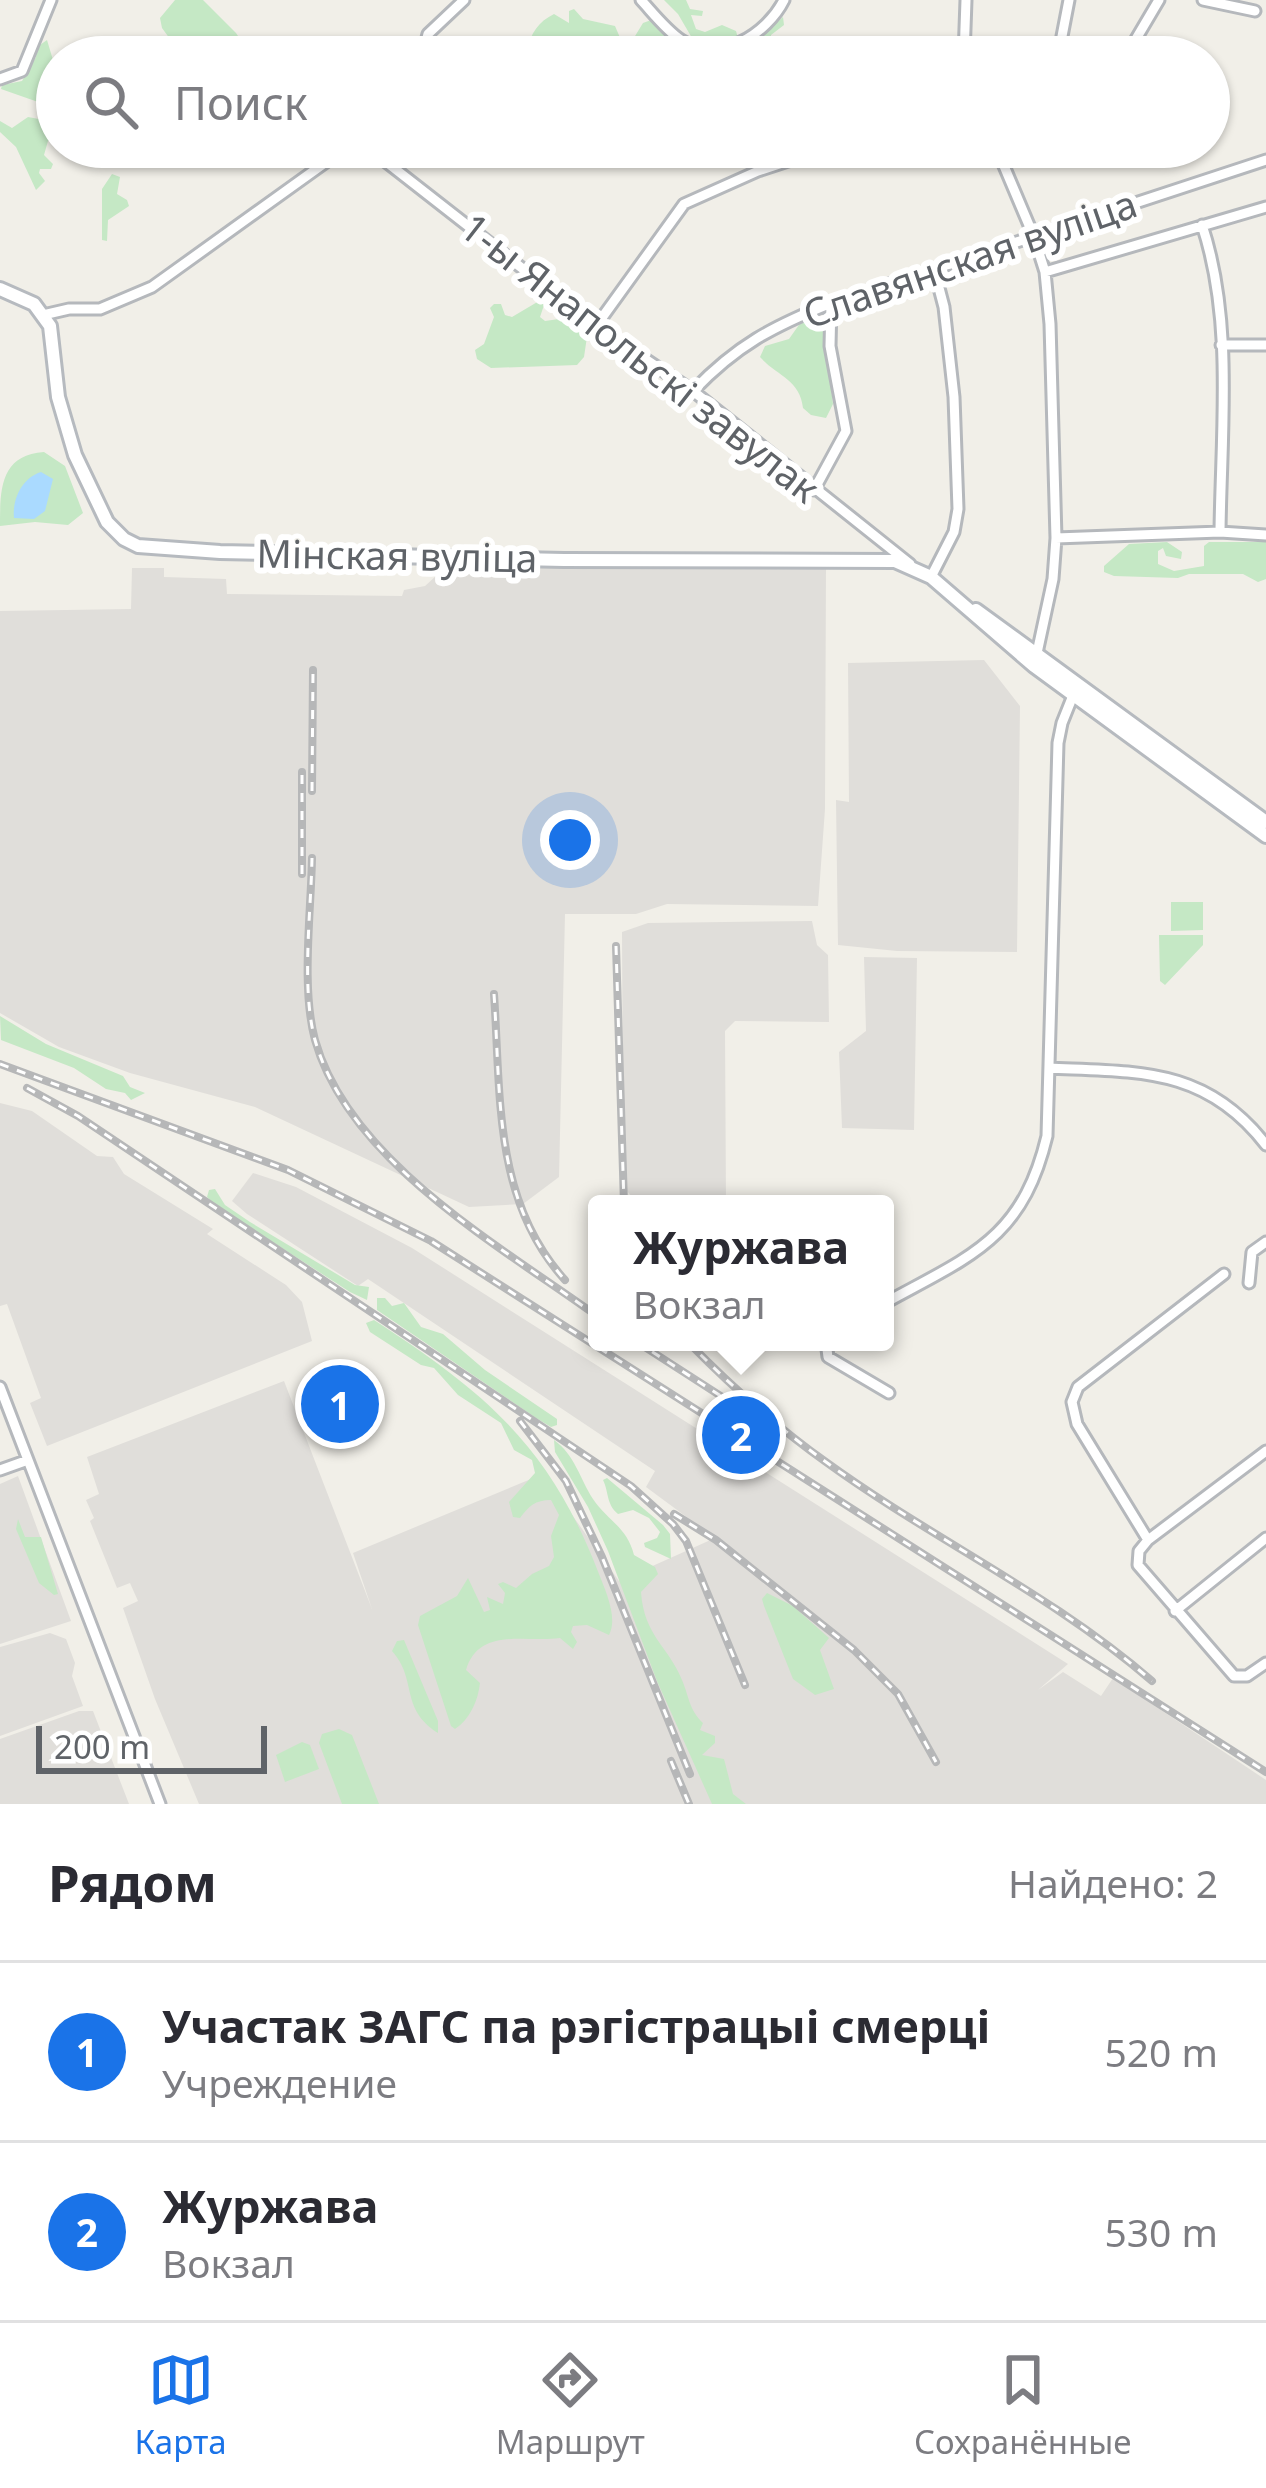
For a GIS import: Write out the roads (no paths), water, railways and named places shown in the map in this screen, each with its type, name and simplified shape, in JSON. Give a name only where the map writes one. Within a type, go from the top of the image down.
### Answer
[{"type":"main road","points":[[0,289],[43,314]]},
{"type":"main road","name":"Мінская вуліца","points":[[43,314],[52,334],[58,398],[74,455],[107,522],[138,546],[564,560],[884,559],[931,577],[1076,689]]},
{"type":"main road","points":[[1076,689],[1266,822]]},
{"type":"main road","points":[[1076,689],[1266,836]]},
{"type":"street","points":[[36,36],[51,0]]},
{"type":"street","points":[[427,36],[464,0]]},
{"type":"street","points":[[641,0],[678,36]]},
{"type":"street","points":[[752,36],[784,0]]},
{"type":"street","points":[[965,36],[966,0]]},
{"type":"street","points":[[1062,36],[1069,0]]},
{"type":"street","points":[[1138,36],[1159,0]]},
{"type":"street","points":[[1203,0],[1255,11]]},
{"type":"street","points":[[0,79],[22,71],[36,37]]},
{"type":"street","name":"Славянская вуліца","points":[[693,391],[754,337],[831,303],[1266,160]]},
{"type":"street","points":[[43,314],[100,309],[152,287],[318,168]]},
{"type":"street","name":"1-ы Янапольскі завулак","points":[[394,168],[596,326],[693,391],[914,568]]},
{"type":"street","points":[[596,326],[684,204],[770,168]]},
{"type":"street","points":[[1005,168],[1045,272],[1054,405],[1057,538],[1036,660]]},
{"type":"street","name":"Славянская вуліца","points":[[1045,272],[1266,207]]},
{"type":"street","points":[[1202,225],[1210,247],[1221,345],[1220,532]]},
{"type":"street","points":[[931,577],[954,532],[958,509],[954,397],[944,307],[934,269]]},
{"type":"street","points":[[814,490],[846,431],[830,346],[831,303]]},
{"type":"street","points":[[1221,345],[1266,345]]},
{"type":"street","points":[[1057,538],[1220,532],[1266,535]]},
{"type":"street","points":[[894,1298],[979,1252],[1024,1202],[1040,1168],[1047,1136],[1058,743],[1076,689]]},
{"type":"street","points":[[1049,1067],[1148,1072],[1184,1081],[1226,1103],[1266,1145]]},
{"type":"street","points":[[1249,1283],[1252,1252],[1266,1242]]},
{"type":"street","points":[[1148,1540],[1077,1424],[1072,1402],[1078,1388],[1224,1274]]},
{"type":"street","points":[[827,1351],[838,1366],[889,1393]]},
{"type":"street","points":[[0,1387],[160,1804]]},
{"type":"street","points":[[1266,1451],[1148,1540],[1139,1551],[1138,1564],[1234,1676],[1246,1676],[1266,1663]]},
{"type":"street","points":[[0,1470],[28,1460]]},
{"type":"street","points":[[1175,1611],[1266,1538]]},
{"type":"water","points":[[41,472],[53,479],[45,511],[34,519],[14,518],[20,490]]},
{"type":"railway","points":[[312,791],[313,670]]},
{"type":"railway","points":[[302,772],[302,874]]},
{"type":"railway","points":[[312,858],[308,997],[315,1040],[333,1084],[360,1124],[432,1197],[588,1310]]},
{"type":"railway","points":[[616,946],[624,1195]]},
{"type":"railway","points":[[494,994],[501,1108],[513,1181],[542,1249],[565,1280]]},
{"type":"railway","points":[[0,1064],[288,1170],[431,1241],[588,1341]]},
{"type":"railway","points":[[27,1088],[78,1116],[631,1486],[686,1541],[745,1685]]},
{"type":"railway","points":[[604,1351],[1266,1772]]},
{"type":"railway","points":[[651,1351],[741,1409]]},
{"type":"railway","points":[[697,1351],[754,1405],[826,1462],[1074,1621],[1152,1681]]},
{"type":"railway","points":[[520,1421],[566,1481],[690,1774]]},
{"type":"railway","points":[[674,1514],[716,1540],[854,1650],[898,1694],[936,1762]]},
{"type":"railway","points":[[671,1761],[689,1804]]},
{"type":"place","name":"Участак ЗАГС па рэгістрацыі смерці","points":[[340,1404]]},
{"type":"place","name":"Журжава","points":[[741,1435]]}]
